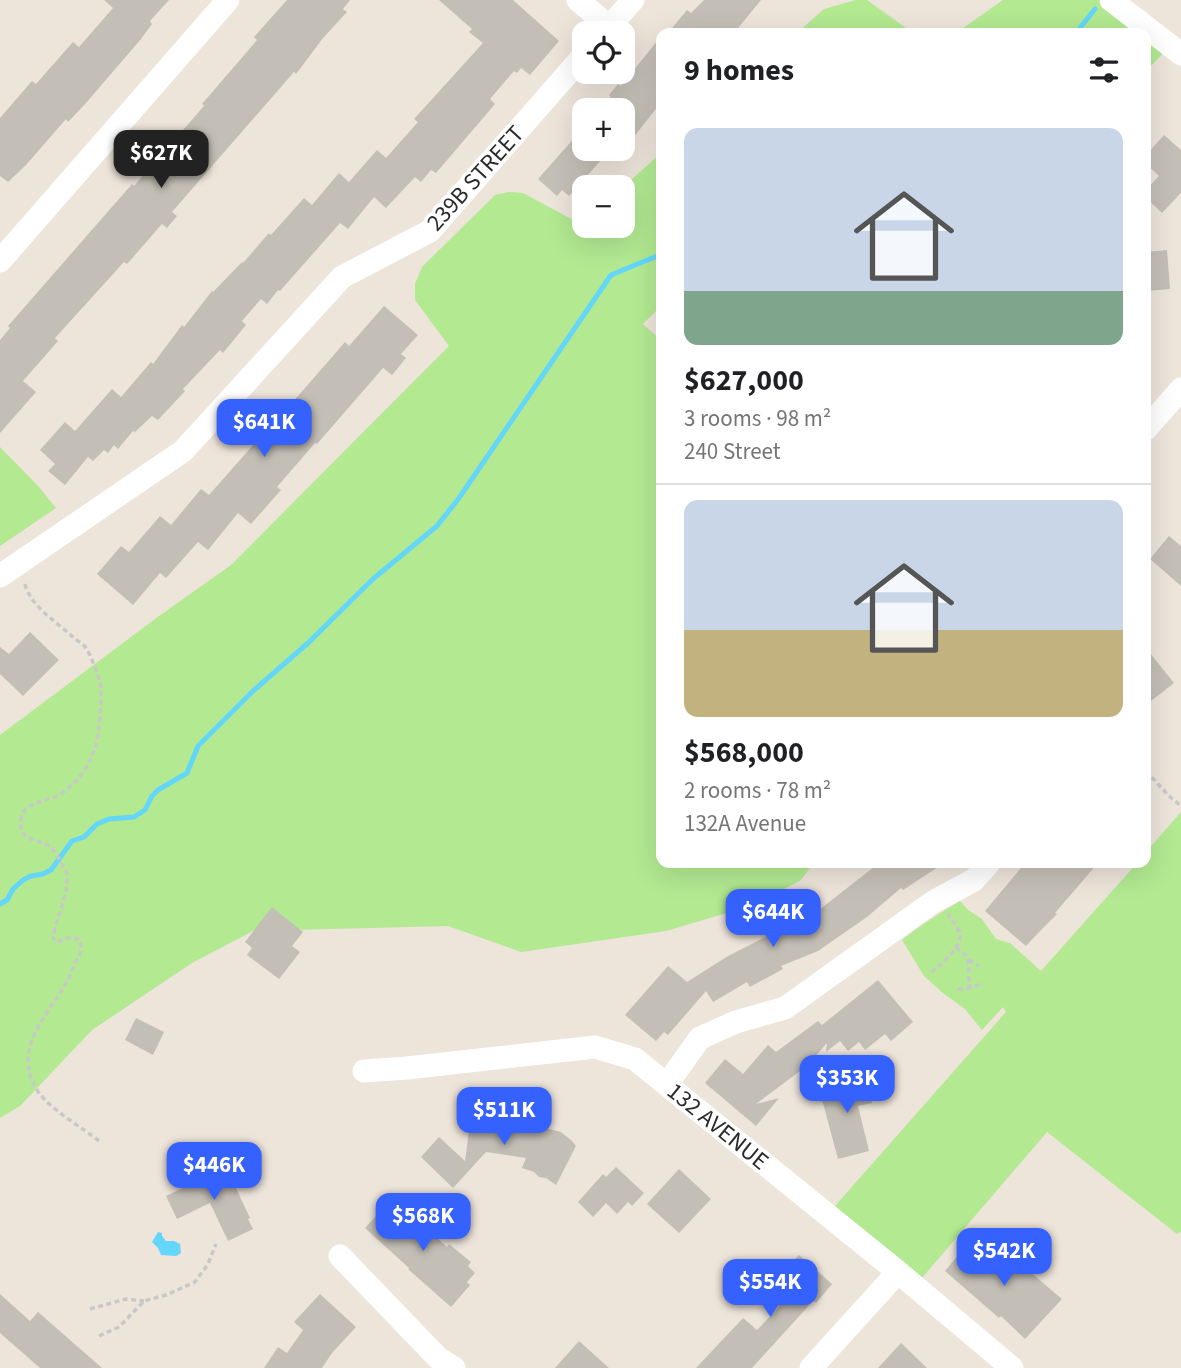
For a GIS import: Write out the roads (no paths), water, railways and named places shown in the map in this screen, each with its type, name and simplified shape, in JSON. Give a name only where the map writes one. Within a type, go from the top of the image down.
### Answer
[{"type":"street","points":[[578,0],[598,21]]},
{"type":"street","points":[[614,21],[633,0]]},
{"type":"street","points":[[1111,0],[1147,28]]},
{"type":"street","points":[[0,261],[217,4]]},
{"type":"street","points":[[1151,31],[1181,54]]},
{"type":"street","name":"239B STREET","points":[[0,576],[183,451],[342,277],[430,232],[572,69]]},
{"type":"street","points":[[1151,423],[1181,389]]},
{"type":"street","points":[[667,1084],[700,1038],[736,1022],[785,1008],[940,898],[974,880],[985,868]]},
{"type":"street","name":"132 AVENUE","points":[[364,1070],[595,1047],[635,1059],[1012,1368]]},
{"type":"street","points":[[341,1256],[440,1365]]},
{"type":"street","points":[[811,1368],[898,1272]]},
{"type":"water","points":[[158,1232],[162,1233],[166,1241],[180,1244],[181,1253],[176,1256],[161,1255],[152,1242]]},
{"type":"waterway","points":[[1080,28],[1095,9]]},
{"type":"waterway","points":[[0,904],[7,900],[13,889],[23,880],[51,870],[72,841],[84,837],[97,824],[109,819],[134,817],[145,810],[158,790],[187,773],[198,746],[253,691],[308,643],[373,579],[437,526],[459,498],[611,275],[656,256]]}]
